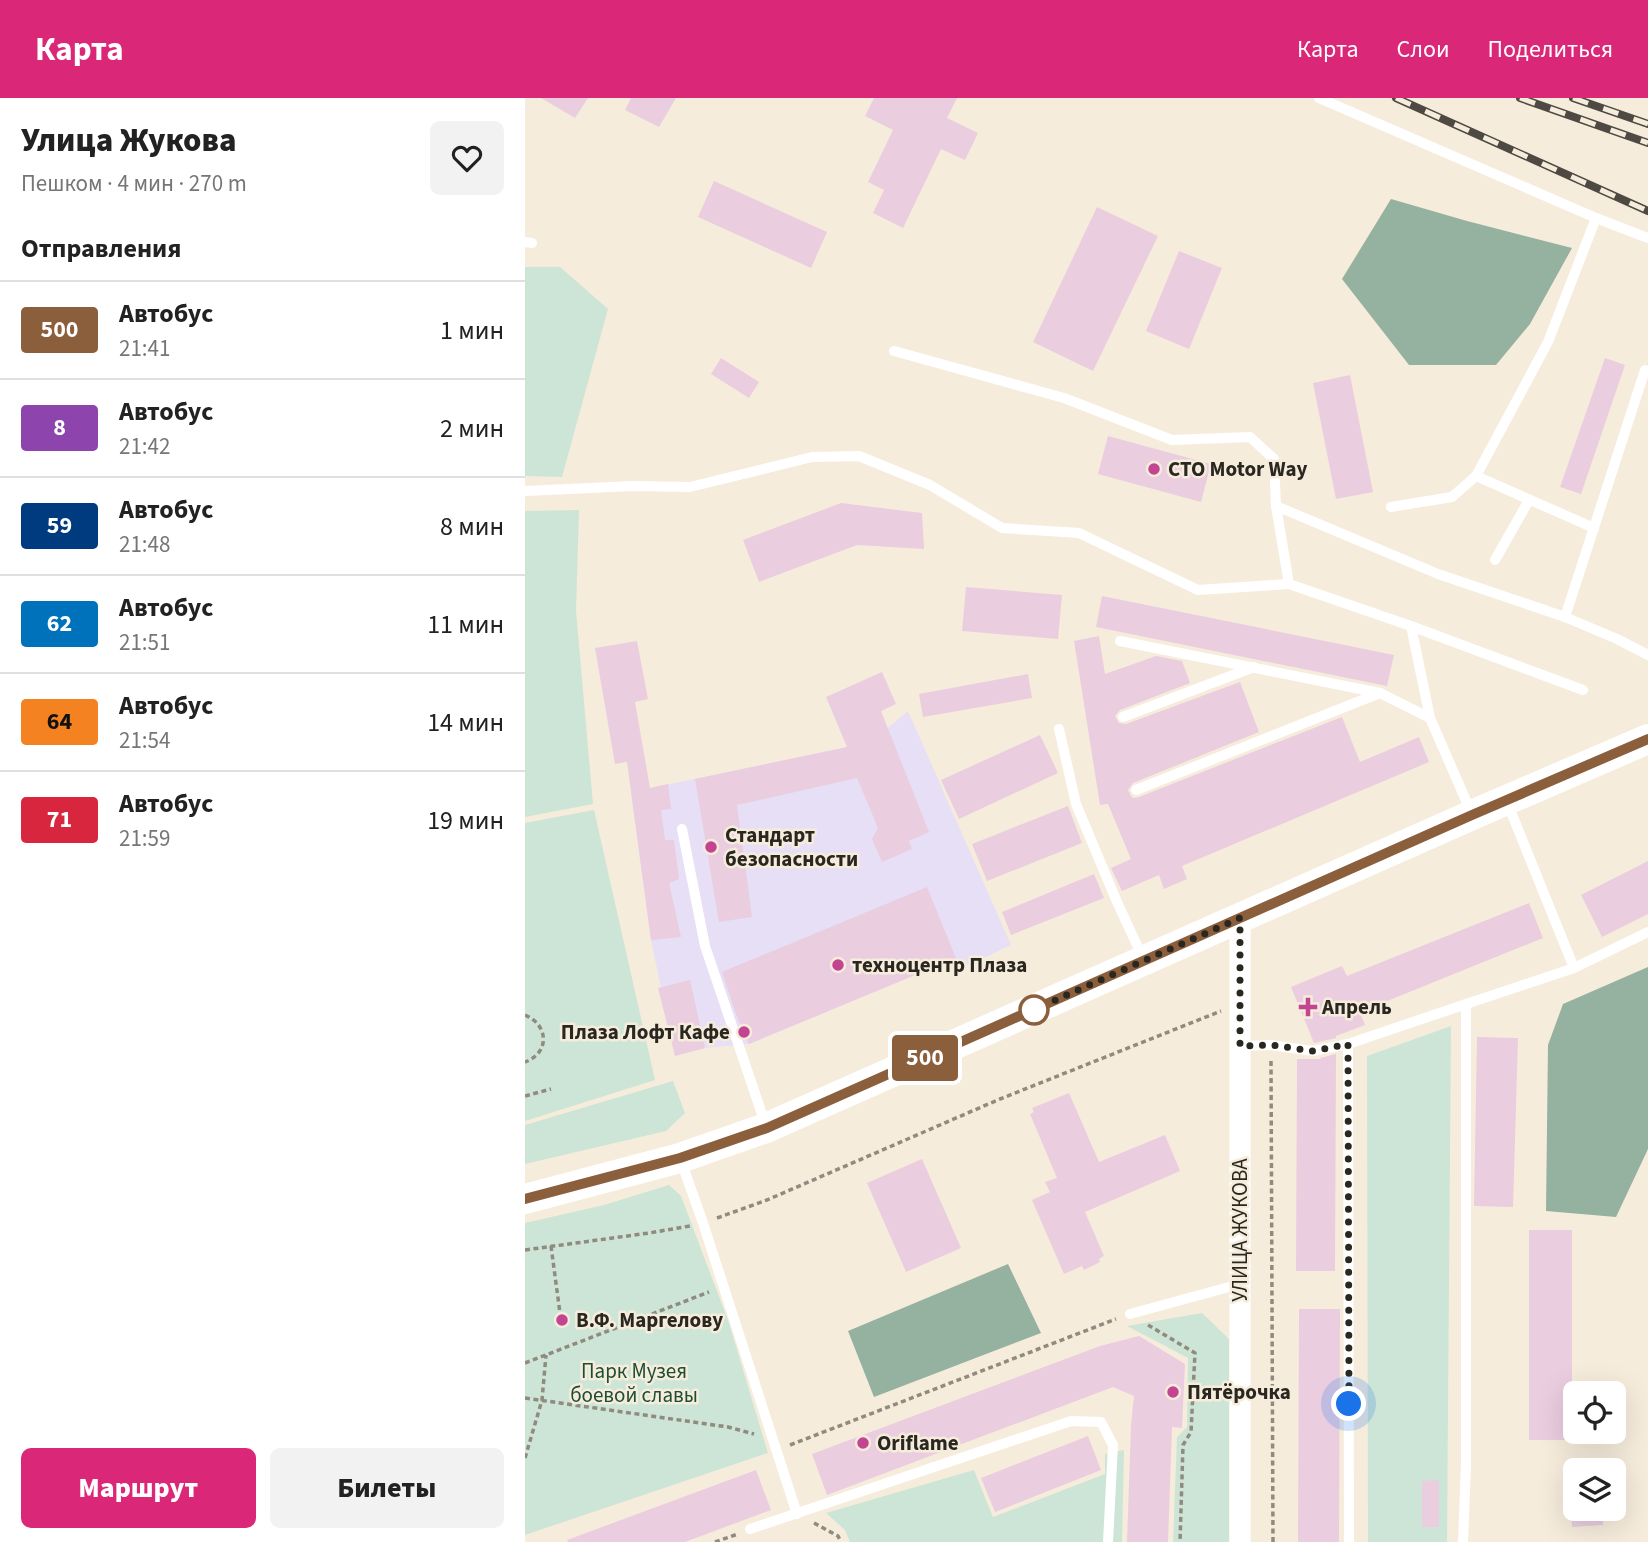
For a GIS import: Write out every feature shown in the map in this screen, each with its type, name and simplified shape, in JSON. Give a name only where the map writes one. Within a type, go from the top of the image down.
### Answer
[{"type":"main road","points":[[525,1199],[680,1158],[767,1128],[1648,739]]},
{"type":"street","name":"УЛИЦА ЖУКОВА","points":[[1240,918],[1240,1542]]},
{"type":"lane","points":[[1319,98],[1648,238]]},
{"type":"lane","points":[[1391,507],[1452,496],[1476,476],[1548,342],[1597,218]]},
{"type":"lane","points":[[894,351],[1064,398],[1172,440],[1251,436],[1274,458],[1276,506],[1289,584]]},
{"type":"lane","points":[[1566,617],[1645,370]]},
{"type":"lane","points":[[525,491],[633,486],[690,487],[812,457],[859,457],[930,485],[1002,528],[1079,533],[1198,590],[1289,584],[1583,690]]},
{"type":"lane","points":[[1476,476],[1594,528]]},
{"type":"lane","points":[[1495,560],[1529,500]]},
{"type":"lane","points":[[1276,506],[1438,574],[1566,617],[1648,655]]},
{"type":"lane","points":[[1411,626],[1430,718],[1472,815]]},
{"type":"lane","points":[[1120,641],[1380,693],[1430,718]]},
{"type":"lane","points":[[1123,717],[1254,667]]},
{"type":"lane","points":[[1136,790],[1380,693]]},
{"type":"lane","points":[[1059,729],[1076,804],[1145,961]]},
{"type":"lane","points":[[1507,800],[1574,968]]},
{"type":"lane","points":[[682,829],[705,946],[767,1128]]},
{"type":"lane","points":[[1240,1046],[1271,1045],[1313,1051],[1348,1044],[1574,968],[1648,932]]},
{"type":"lane","points":[[1463,1542],[1466,1465],[1465,1004]]},
{"type":"lane","points":[[1348,1044],[1349,1542]]},
{"type":"lane","points":[[680,1158],[797,1514]]},
{"type":"lane","points":[[1130,1314],[1240,1284]]},
{"type":"lane","points":[[750,1530],[1071,1421],[1101,1422],[1113,1444],[1108,1542]]},
{"type":"path","points":[[525,1250],[703,1223],[767,1200],[1000,1099],[1240,1003]]},
{"type":"path","points":[[525,1015],[536,1021],[543,1035],[541,1050],[525,1062]]},
{"type":"path","points":[[1271,1045],[1273,1542]]},
{"type":"path","points":[[525,1096],[551,1089]]},
{"type":"path","points":[[551,1246],[560,1313]]},
{"type":"path","points":[[525,1363],[724,1286]]},
{"type":"path","points":[[525,1398],[728,1427],[753,1433],[776,1451],[1130,1314],[1195,1353],[1191,1432],[1183,1444],[1180,1542]]},
{"type":"path","points":[[525,1458],[542,1400],[546,1355]]},
{"type":"path","points":[[797,1514],[838,1536],[841,1542]]},
{"type":"path","points":[[715,1542],[750,1530]]},
{"type":"shaded area","points":[[908,711],[1011,945],[967,966],[956,958],[749,1044],[705,1048],[675,1056],[651,940],[631,792],[843,748],[888,728]]},
{"type":"green space","points":[[1391,199],[1572,248],[1530,324],[1496,365],[1409,365],[1342,279]]},
{"type":"green space","points":[[525,267],[560,267],[608,309],[562,477],[525,476]]},
{"type":"green space","points":[[579,510],[576,611],[593,804],[525,817],[525,511]]},
{"type":"green space","points":[[594,810],[655,1080],[525,1121],[525,823]]},
{"type":"green space","points":[[1648,967],[1648,1149],[1616,1217],[1546,1211],[1548,1045],[1563,1004]]},
{"type":"green space","points":[[1451,1026],[1447,1542],[1368,1542],[1367,1056]]},
{"type":"green space","points":[[673,1081],[685,1113],[666,1131],[525,1164],[525,1125]]},
{"type":"green space","name":"Парк Музея боевой славы","points":[[669,1185],[681,1196],[729,1323],[768,1453],[525,1535],[525,1223],[604,1205]]},
{"type":"green space","points":[[1008,1264],[1041,1333],[874,1397],[848,1331]]},
{"type":"green space","points":[[1202,1313],[1229,1339],[1229,1542],[1173,1542],[1177,1437],[1187,1427],[1188,1358],[1127,1326]]},
{"type":"green space","points":[[1124,1450],[1122,1542],[850,1542],[845,1530],[826,1513],[974,1470],[993,1517],[1105,1474],[1105,1454]]},
{"type":"building","points":[[541,98],[588,98],[575,118]]},
{"type":"building","points":[[631,98],[676,98],[659,127],[625,110]]},
{"type":"building","points":[[874,98],[957,98],[947,118],[978,133],[965,160],[941,149],[903,228],[873,213],[884,190],[868,182],[893,130],[865,116]]},
{"type":"building","points":[[714,181],[827,232],[811,268],[698,217]]},
{"type":"building","points":[[1097,207],[1158,236],[1093,371],[1033,342]]},
{"type":"building","points":[[1179,251],[1222,268],[1189,349],[1146,331]]},
{"type":"building","points":[[721,358],[759,382],[749,398],[711,374]]},
{"type":"building","points":[[1605,358],[1625,365],[1581,494],[1560,487]]},
{"type":"building","points":[[1350,375],[1373,492],[1336,499],[1313,383]]},
{"type":"building","name":"СТО Motor Way","points":[[1108,436],[1211,464],[1201,502],[1098,474]]},
{"type":"building","points":[[841,503],[922,513],[924,549],[857,545],[759,582],[743,540]]},
{"type":"building","points":[[966,587],[1062,595],[1058,639],[962,631]]},
{"type":"building","points":[[1102,596],[1394,655],[1387,686],[1096,627]]},
{"type":"building","points":[[1099,636],[1105,674],[1156,656],[1182,661],[1190,683],[1120,710],[1115,716],[1119,723],[1126,724],[1240,682],[1259,732],[1133,783],[1128,790],[1134,798],[1342,717],[1360,762],[1419,737],[1429,762],[1182,866],[1187,879],[1164,889],[1159,875],[1122,891],[1111,868],[1131,859],[1108,804],[1100,805],[1074,641]]},
{"type":"building","points":[[637,641],[648,699],[635,702],[650,788],[668,784],[671,809],[661,810],[665,840],[674,840],[679,879],[669,883],[681,937],[651,940],[627,762],[615,764],[595,648]]},
{"type":"building","points":[[882,672],[896,704],[881,711],[929,832],[909,841],[912,849],[882,862],[872,839],[878,828],[857,778],[737,805],[752,917],[719,922],[695,779],[847,747],[826,697]]},
{"type":"building","points":[[1028,674],[1032,698],[923,717],[919,694]]},
{"type":"building","points":[[1040,735],[1058,773],[959,819],[941,780]]},
{"type":"building","points":[[1068,806],[1082,843],[987,881],[972,844]]},
{"type":"building","points":[[1648,861],[1648,914],[1602,937],[1581,895]]},
{"type":"building","points":[[1094,874],[1104,898],[1011,935],[1002,912]]},
{"type":"building","name":"техноцентр Плаза","points":[[927,887],[956,958],[749,1044],[722,972]]},
{"type":"building","points":[[1529,903],[1543,938],[1360,1012],[1365,1025],[1336,1038],[1314,1043],[1291,987],[1342,966],[1347,976]]},
{"type":"building","points":[[690,980],[705,1048],[675,1056],[658,988]]},
{"type":"building","points":[[1477,1037],[1518,1038],[1513,1207],[1474,1206]]},
{"type":"building","points":[[1336,1054],[1335,1271],[1296,1271],[1297,1059],[1321,1059]]},
{"type":"building","points":[[1069,1093],[1099,1162],[1165,1135],[1180,1171],[1085,1212],[1104,1256],[1099,1259],[1100,1262],[1084,1270],[1082,1266],[1064,1274],[1032,1200],[1050,1192],[1045,1182],[1057,1178],[1030,1114],[1034,1112],[1032,1108]]},
{"type":"building","points":[[922,1159],[961,1248],[906,1272],[867,1183]]},
{"type":"building","points":[[1529,1230],[1572,1230],[1572,1381],[1563,1381],[1563,1440],[1529,1440]]},
{"type":"building","points":[[1299,1309],[1340,1309],[1339,1542],[1298,1542]]},
{"type":"building","points":[[1139,1336],[1185,1364],[1182,1428],[1172,1427],[1168,1542],[1127,1542],[1134,1396],[1113,1387],[827,1495],[812,1454],[1100,1346]]},
{"type":"building","points":[[1088,1436],[1101,1470],[995,1512],[981,1478]]},
{"type":"building","points":[[756,1470],[771,1510],[685,1542],[567,1540]]},
{"type":"building","points":[[1439,1480],[1439,1527],[1422,1527],[1422,1481]]},
{"type":"building","points":[[1572,1521],[1603,1521],[1603,1525],[1572,1527]]},
{"type":"railway","points":[[1396,98],[1648,211]]},
{"type":"railway","points":[[1520,98],[1648,143]]},
{"type":"railway","points":[[1573,98],[1648,124]]},
{"type":"bus line","name":"500","points":[[525,1199],[680,1158],[767,1128],[1648,739]]},
{"type":"place","name":"СТО Motor Way","points":[[1154,469]]},
{"type":"place","name":"Стандарт безопасности","points":[[711,847]]},
{"type":"place","name":"техноцентр Плаза","points":[[838,965]]},
{"type":"place","name":"Апрель","points":[[1308,1007]]},
{"type":"place","name":"Плаза Лофт Кафе","points":[[744,1032]]},
{"type":"place","name":"В.Ф. Маргелову","points":[[562,1320]]},
{"type":"place","name":"Пятёрочка","points":[[1173,1392]]},
{"type":"place","name":"Oriflame","points":[[863,1443]]},
{"type":"route","points":[[1034,1010],[1240,918],[1240,1046],[1271,1045],[1313,1051],[1348,1044],[1349,1404]]}]
